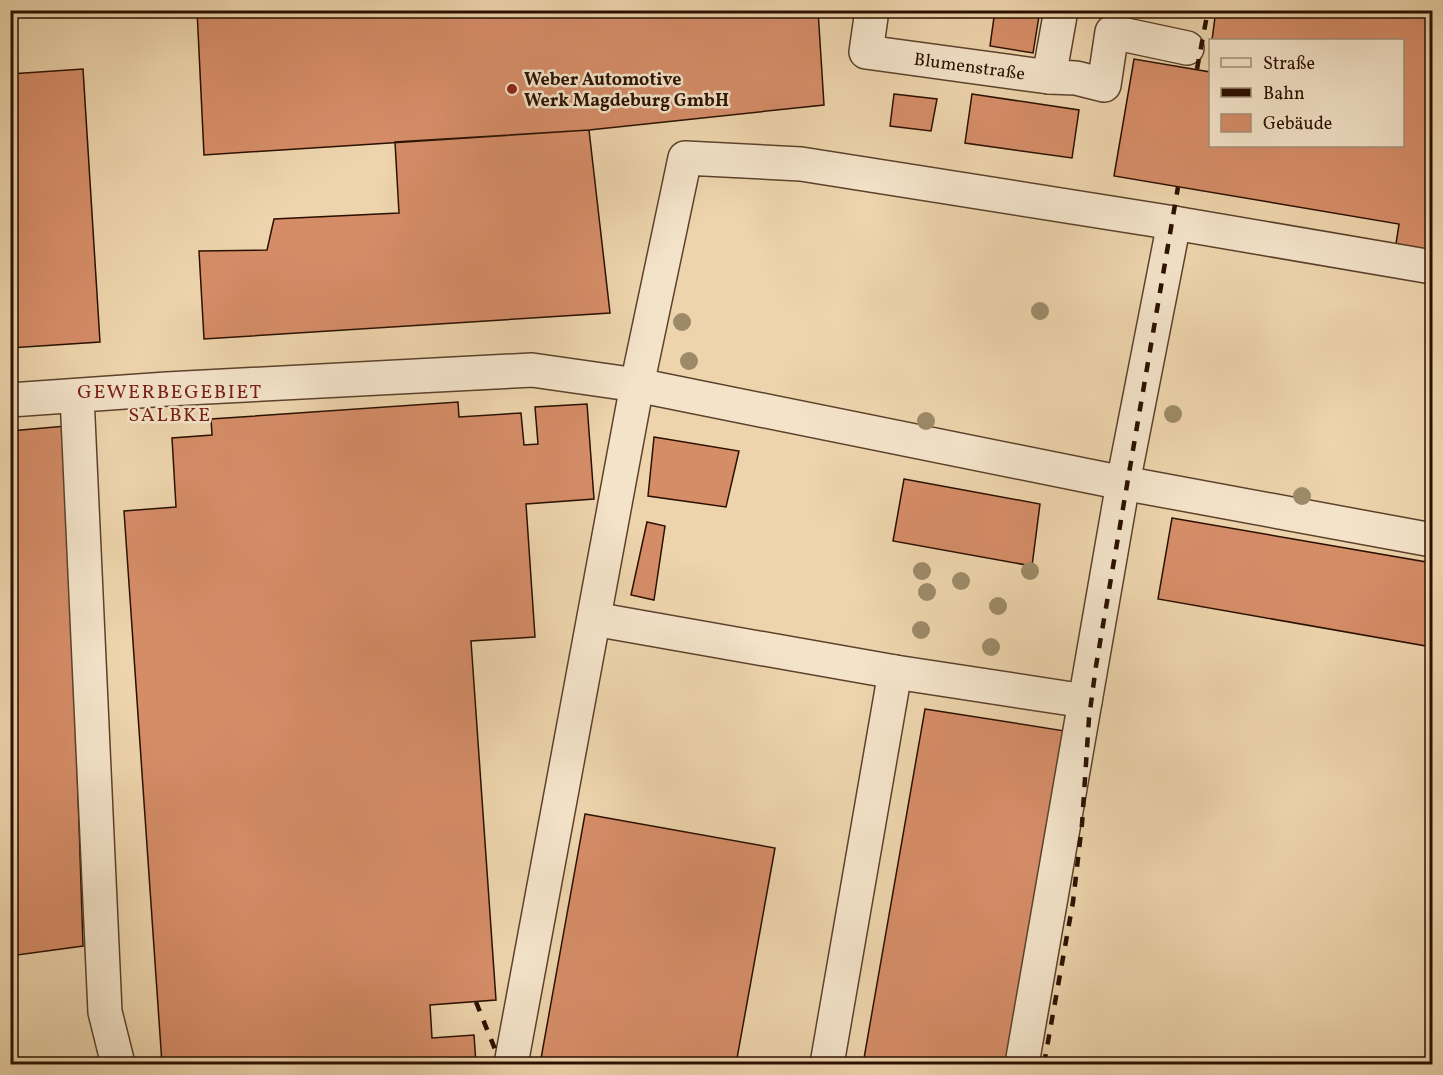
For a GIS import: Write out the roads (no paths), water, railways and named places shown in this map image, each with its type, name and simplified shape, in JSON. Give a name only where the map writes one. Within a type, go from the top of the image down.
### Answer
[{"type":"street","name":"Blumenstraße","points":[[872,10],[866,52],[1049,77],[1061,10]]},
{"type":"street","points":[[1049,77],[1076,78],[1104,85],[1112,32],[1187,48]]},
{"type":"street","points":[[511,1065],[638,385],[685,158],[801,164],[1174,223],[1432,267]]},
{"type":"street","points":[[1022,1065],[1123,483],[1174,223]]},
{"type":"street","points":[[10,400],[167,389],[532,370],[638,385],[1123,483],[1432,540]]},
{"type":"street","points":[[76,396],[105,1012],[118,1065]]},
{"type":"street","points":[[594,619],[895,672],[1085,701]]},
{"type":"street","points":[[827,1065],[895,672]]},
{"type":"railway","points":[[1197,69],[1208,10]]},
{"type":"railway","points":[[1044,1064],[1073,902],[1082,824],[1089,718],[1096,666],[1178,187]]},
{"type":"railway","points":[[476,1002],[501,1064]]},
{"type":"place","name":"Weber Automotive Werk Magdeburg GmbH","points":[[512,89]]},
{"type":"district","name":"GEWERBEGEBIET SALBKE","points":[[170,402]]}]
